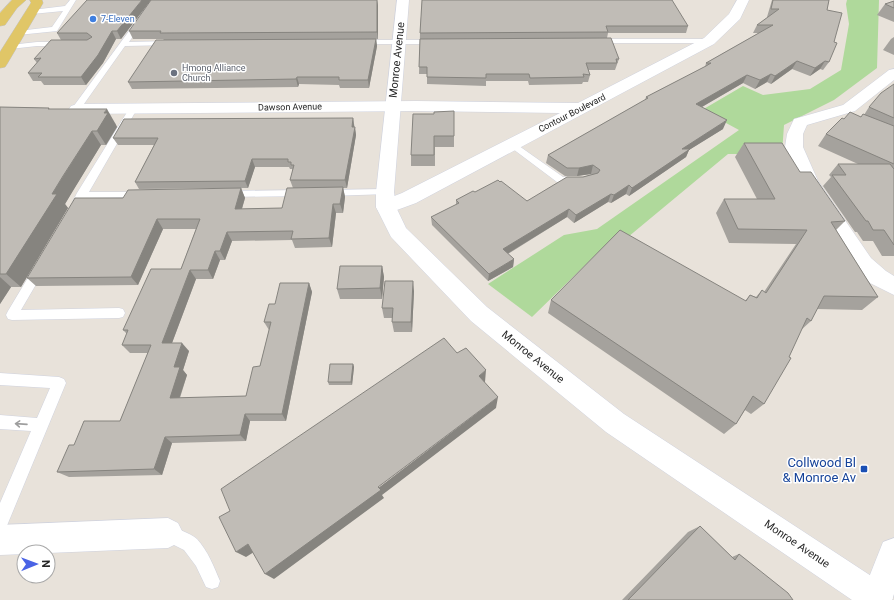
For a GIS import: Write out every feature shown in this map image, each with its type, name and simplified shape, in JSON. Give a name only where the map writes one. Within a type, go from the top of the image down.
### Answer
[{"type":"main road","points":[[0,22],[5,10],[20,0]]},
{"type":"main road","points":[[0,64],[34,6]]},
{"type":"street","name":"Monroe Avenue","points":[[403,0],[385,200],[398,232],[479,314],[615,422],[876,599]]},
{"type":"street","name":"Contour Boulevard","points":[[385,200],[410,198],[709,41],[735,16],[743,0]]},
{"type":"street","points":[[894,73],[841,115],[800,122],[795,134],[794,146],[809,182],[864,264],[878,277],[894,286]]},
{"type":"street","name":"Dawson Avenue","points":[[68,109],[393,106],[581,108]]},
{"type":"street","points":[[0,540],[168,533]]},
{"type":"street","points":[[876,599],[894,553]]},
{"type":"lane","points":[[18,33],[54,29],[73,0]]},
{"type":"lane","points":[[68,109],[123,44],[155,0]]},
{"type":"lane","points":[[34,6],[68,8]]},
{"type":"lane","points":[[590,41],[709,41]]},
{"type":"lane","points":[[351,42],[446,42]]},
{"type":"lane","points":[[123,44],[178,43]]},
{"type":"lane","points":[[10,46],[76,44]]},
{"type":"lane","points":[[73,208],[133,109]]},
{"type":"lane","points":[[512,144],[561,180],[584,181]]},
{"type":"lane","points":[[217,194],[317,193],[385,200]]},
{"type":"lane","points":[[81,195],[153,194]]},
{"type":"lane","points":[[43,262],[12,315],[119,313]]},
{"type":"lane","points":[[0,379],[59,384],[0,522]]},
{"type":"lane","points":[[0,422],[41,425]]},
{"type":"lane","points":[[168,533],[190,544],[202,560],[212,581]]},
{"type":"green space","points":[[847,0],[879,0],[877,68],[834,100],[784,125],[782,154],[728,154],[628,237],[614,237],[532,317],[488,284],[564,235],[597,229],[739,130],[702,110],[743,86],[763,95],[810,89],[841,70],[849,24],[846,4]]},
{"type":"building","points":[[87,0],[142,0],[117,31],[112,31],[98,55],[81,77],[38,77],[42,73],[28,73],[41,58],[34,59],[51,40],[87,40],[92,37],[87,33],[57,33]]},
{"type":"building","points":[[151,0],[377,0],[377,32],[160,33],[161,31],[129,31]]},
{"type":"building","points":[[422,0],[672,0],[688,26],[606,26],[608,32],[420,33]]},
{"type":"building","points":[[773,0],[829,0],[827,10],[842,13],[834,42],[837,43],[829,62],[825,61],[815,68],[797,61],[775,76],[771,74],[760,80],[747,75],[696,104],[727,120],[682,149],[690,149],[632,188],[629,185],[614,195],[611,194],[576,215],[569,209],[503,249],[514,259],[489,274],[431,217],[459,203],[456,200],[498,180],[527,201],[567,177],[583,177],[598,173],[600,170],[593,165],[579,168],[567,168],[548,155],[648,98],[646,97],[706,66],[711,63],[706,63],[773,25],[757,25],[779,9],[771,9]]},
{"type":"building","points":[[894,1],[894,8],[885,4]]},
{"type":"building","points":[[611,38],[619,59],[616,59],[617,63],[586,63],[590,75],[583,74],[584,77],[530,78],[529,74],[486,74],[486,78],[427,77],[427,67],[419,67],[420,39]]},
{"type":"building","points":[[376,39],[368,80],[339,80],[339,77],[297,77],[296,79],[128,82],[156,40]]},
{"type":"building","points":[[894,84],[894,118],[869,107],[881,93]]},
{"type":"building","points":[[0,107],[107,109],[104,113],[108,113],[97,131],[92,131],[63,176],[52,194],[57,194],[6,274],[0,274]]},
{"type":"building","points":[[454,111],[454,136],[434,136],[434,155],[411,155],[413,114],[434,114],[434,112]]},
{"type":"building","points":[[850,112],[861,117],[863,114],[894,126],[894,164],[826,134]]},
{"type":"building","points":[[353,118],[352,127],[355,127],[345,180],[290,180],[294,165],[291,165],[291,162],[288,162],[288,159],[252,159],[245,181],[135,182],[158,138],[113,138],[124,119]]},
{"type":"building","points":[[744,143],[782,143],[800,172],[811,172],[845,221],[831,222],[878,297],[824,296],[811,321],[807,318],[789,357],[791,358],[764,404],[753,396],[736,424],[551,300],[620,230],[746,301],[750,295],[757,298],[762,290],[766,293],[807,230],[738,229],[724,199],[775,199]]},
{"type":"building","points":[[838,164],[890,164],[894,169],[894,245],[884,230],[873,230],[868,221],[866,221],[832,175],[846,175]]},
{"type":"building","points":[[343,187],[340,204],[333,204],[329,238],[291,239],[293,231],[227,232],[220,251],[215,251],[208,270],[190,270],[162,343],[182,343],[174,367],[180,367],[170,398],[246,396],[253,367],[260,366],[271,322],[264,322],[269,304],[275,304],[280,283],[309,283],[282,414],[245,414],[240,435],[165,437],[154,469],[57,472],[69,445],[74,445],[84,421],[120,421],[151,345],[122,345],[128,330],[123,330],[151,269],[181,269],[200,219],[157,219],[131,277],[27,278],[75,198],[123,198],[128,190],[241,188],[235,209],[282,208],[287,188]]},
{"type":"building","points":[[340,266],[382,266],[380,288],[337,289]]},
{"type":"building","points":[[385,281],[413,281],[411,322],[392,322],[393,308],[382,308]]},
{"type":"building","points":[[444,338],[457,353],[466,348],[486,370],[479,376],[498,397],[378,487],[381,490],[265,574],[248,544],[236,552],[219,517],[230,511],[221,489]]},
{"type":"building","points":[[330,364],[353,364],[351,382],[328,382]]},
{"type":"building","points":[[700,526],[735,560],[739,554],[788,593],[793,600],[628,600]]},
{"type":"place","name":"7-Eleven","points":[[93,19]]},
{"type":"place","name":"Hmong Alliance Church","points":[[174,73]]},
{"type":"place","name":"Collwood Bl & Monroe Av","points":[[864,469]]}]
